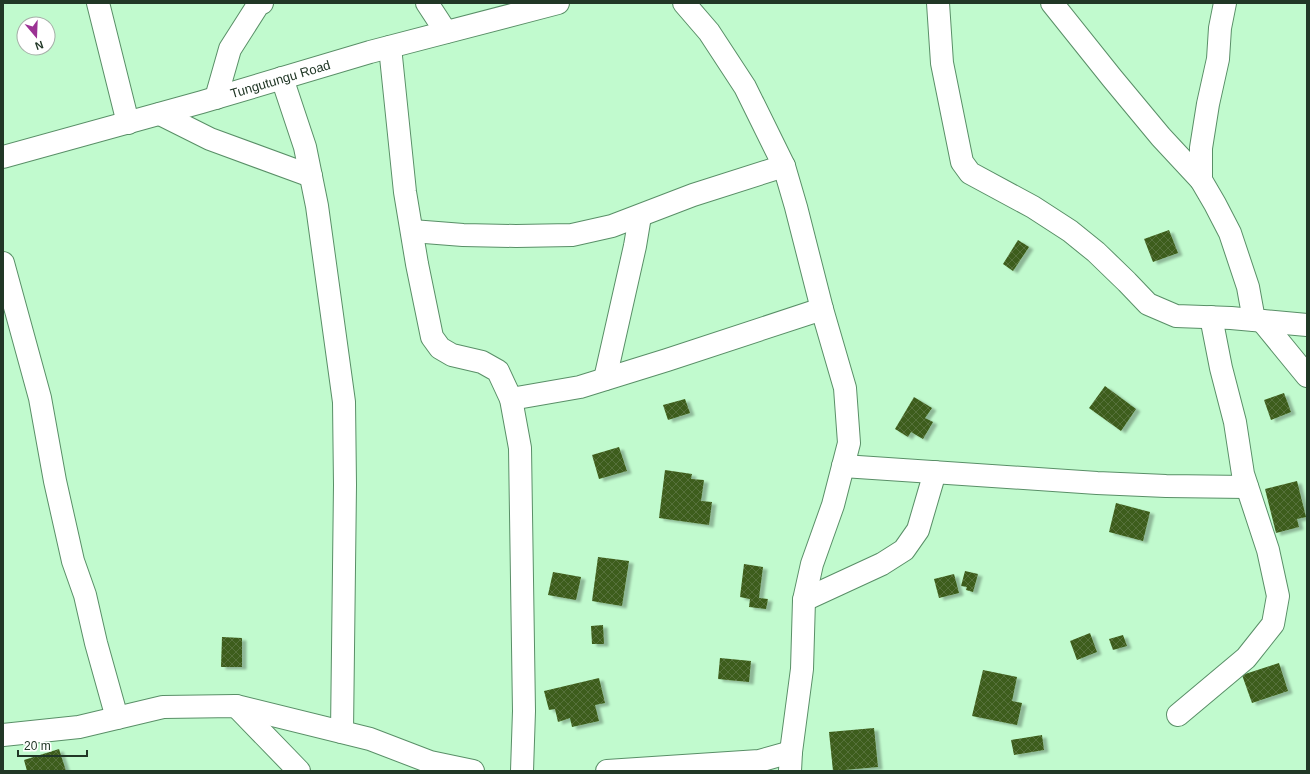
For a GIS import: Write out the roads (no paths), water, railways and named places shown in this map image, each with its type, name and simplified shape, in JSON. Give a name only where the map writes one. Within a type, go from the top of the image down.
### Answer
[{"type":"street","points":[[98,3],[128,123]]},
{"type":"street","points":[[216,98],[230,49],[258,5],[262,3]]},
{"type":"street","points":[[427,3],[446,32]]},
{"type":"street","name":"Tungutungu Road","points":[[3,158],[390,47],[558,3]]},
{"type":"street","points":[[607,771],[759,761],[791,762],[802,669],[804,600],[812,564],[832,505],[849,443],[845,388],[822,309],[784,166],[745,87],[709,32],[684,3]]},
{"type":"street","points":[[938,3],[942,63],[962,162],[970,173],[1033,207],[1070,231],[1096,252],[1148,304],[1176,316],[1211,317],[1307,325]]},
{"type":"street","points":[[1052,3],[1161,137],[1201,180],[1230,234],[1258,321],[1307,376]]},
{"type":"street","points":[[1201,180],[1201,148],[1208,104],[1218,59],[1220,28],[1224,3]]},
{"type":"street","points":[[390,47],[405,192],[432,337],[440,348],[452,355],[482,362],[498,371],[511,399],[520,448],[524,711],[522,771]]},
{"type":"street","points":[[282,78],[305,148],[317,206],[344,402],[345,485],[342,732]]},
{"type":"street","points":[[160,114],[210,139],[311,176]]},
{"type":"street","points":[[412,231],[463,235],[572,235],[612,226],[693,195],[784,166]]},
{"type":"street","points":[[605,379],[635,246],[640,216]]},
{"type":"street","points":[[3,263],[40,398],[55,481],[73,561],[85,595],[96,643],[117,718]]},
{"type":"street","points":[[511,399],[580,387],[822,309]]},
{"type":"street","points":[[1178,715],[1246,658],[1273,624],[1278,596],[1268,550],[1243,474],[1235,422],[1221,368],[1211,317]]},
{"type":"street","points":[[843,466],[1098,483],[1247,487]]},
{"type":"street","points":[[804,600],[882,564],[904,550],[918,530],[935,472]]},
{"type":"street","points":[[3,735],[79,727],[163,706],[236,706],[370,739],[430,762],[473,771]]},
{"type":"street","points":[[236,706],[299,771]]}]
